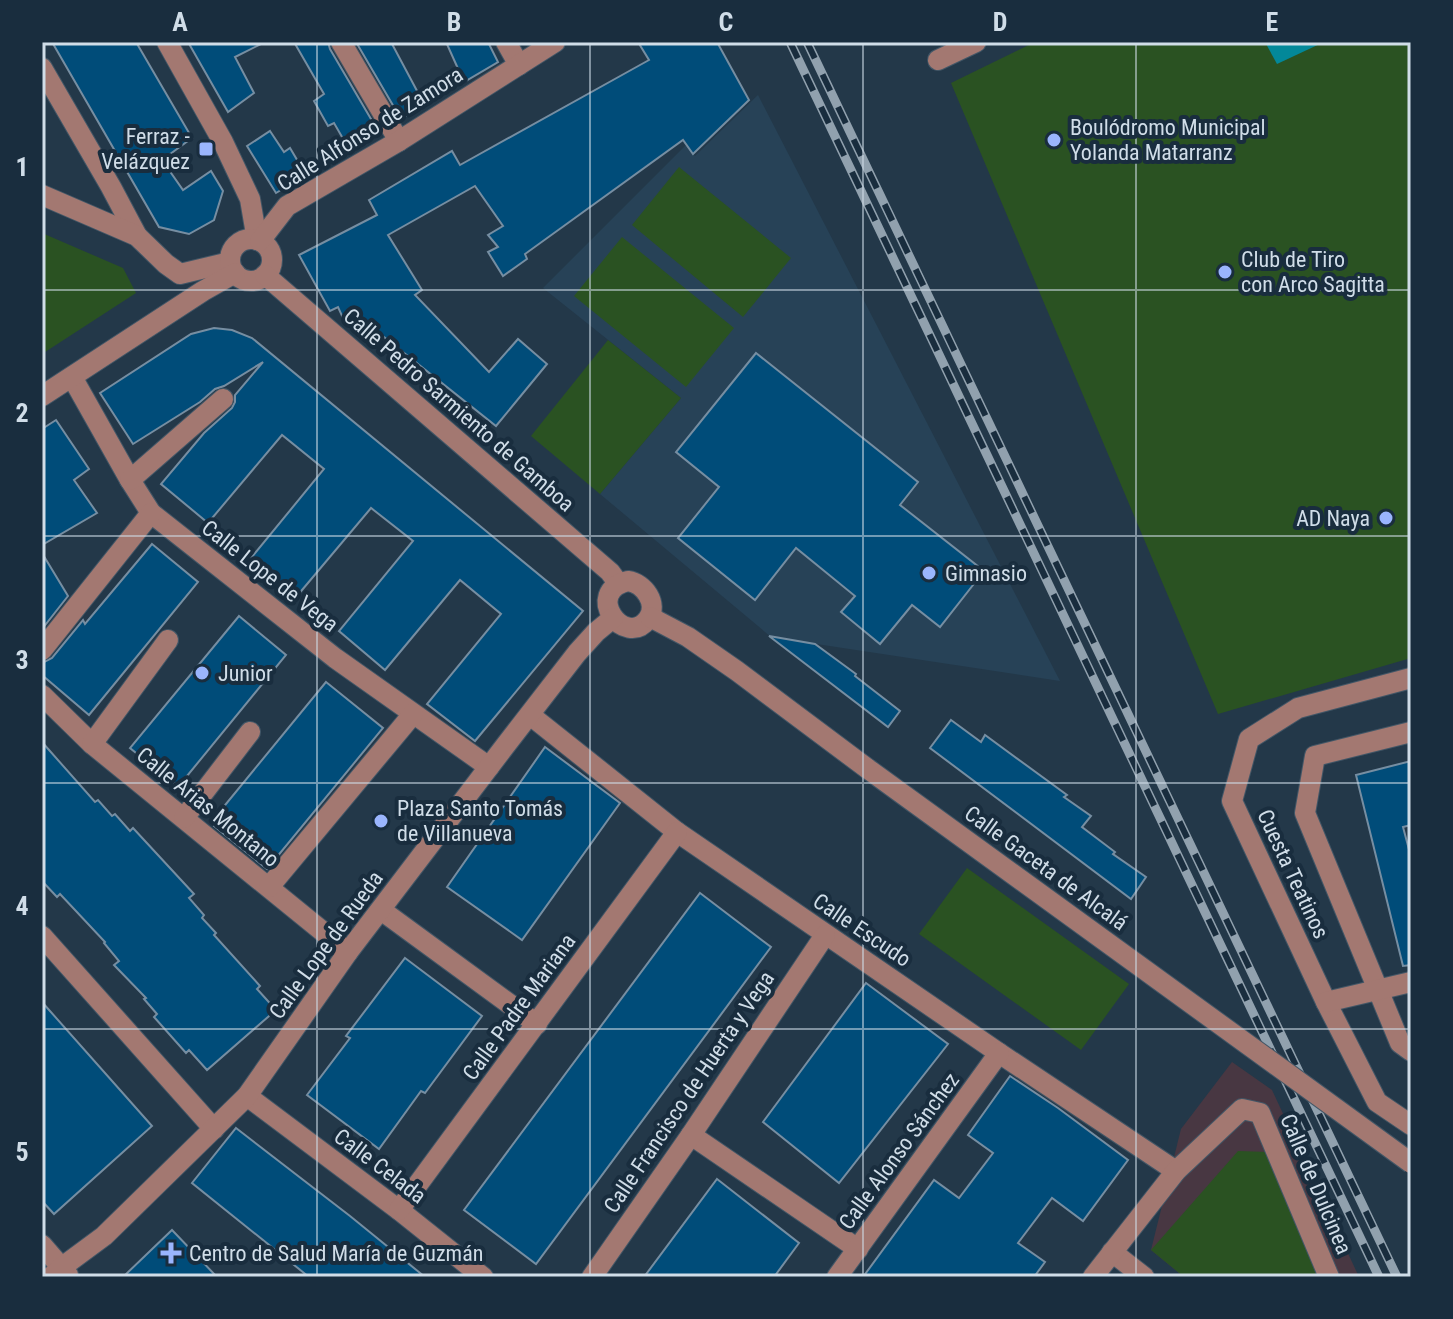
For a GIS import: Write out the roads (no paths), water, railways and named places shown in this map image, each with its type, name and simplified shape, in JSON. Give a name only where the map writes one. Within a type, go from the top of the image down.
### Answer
[{"type":"street","points":[[167,42],[223,142],[250,199],[259,240],[269,249],[272,259],[265,275],[253,281],[240,278],[232,268],[232,251],[246,240],[259,240]]},
{"type":"street","points":[[341,42],[399,141]]},
{"type":"street","points":[[506,42],[519,65]]},
{"type":"street","name":"Calle Alfonso de Zamora","points":[[259,240],[287,206],[399,141],[555,42]]},
{"type":"street","points":[[938,60],[976,42]]},
{"type":"street","points":[[42,68],[137,236],[180,274],[232,268]]},
{"type":"street","points":[[42,195],[137,236]]},
{"type":"street","points":[[42,396],[203,291],[232,268]]},
{"type":"street","name":"Calle Pedro Sarmiento de Gamboa","points":[[265,275],[610,572],[618,583]]},
{"type":"street","name":"Calle Lope de Vega","points":[[72,377],[151,513],[335,658],[489,767]]},
{"type":"street","points":[[130,480],[223,399]]},
{"type":"street","points":[[42,650],[151,513]]},
{"type":"street","points":[[628,581],[643,587],[652,607],[650,617],[640,626],[630,629],[621,626],[608,607],[607,598],[611,589],[618,583],[628,581]]},
{"type":"street","name":"Calle Gaceta de Alcalá","points":[[650,617],[688,637],[725,663],[1411,1163]]},
{"type":"street","name":"Calle Lope de Rueda","points":[[61,1274],[247,1096],[348,952],[489,767],[577,653],[613,618]]},
{"type":"street","points":[[92,744],[168,640]]},
{"type":"street","name":"Cuesta Teatinos","points":[[1411,678],[1298,708],[1249,739],[1232,801],[1326,1002],[1377,1102],[1411,1125]]},
{"type":"street","name":"Calle Arias Montano","points":[[42,695],[92,744],[348,952]]},
{"type":"street","points":[[269,887],[413,714]]},
{"type":"street","name":"Calle Escudo","points":[[530,715],[677,832],[1176,1171]]},
{"type":"street","points":[[184,818],[250,732]]},
{"type":"street","points":[[1411,732],[1315,756],[1305,813],[1400,1043],[1411,1051]]},
{"type":"street","name":"Calle Padre Mariana","points":[[399,1210],[677,832]]},
{"type":"street","points":[[381,910],[537,1024]]},
{"type":"street","name":"Calle Francisco de Huerta y Vega","points":[[592,1277],[825,935]]},
{"type":"street","points":[[42,936],[214,1129]]},
{"type":"street","points":[[1326,1002],[1411,982]]},
{"type":"street","name":"Calle Alonso Sánchez","points":[[837,1277],[999,1053]]},
{"type":"street","name":"Calle Celada","points":[[247,1096],[483,1277]]},
{"type":"street","name":"Calle de Dulcinea","points":[[1093,1277],[1176,1171],[1242,1109],[1260,1113],[1329,1277]]},
{"type":"street","points":[[691,1135],[858,1249]]},
{"type":"street","points":[[42,1245],[61,1274]]},
{"type":"street","points":[[1112,1252],[1144,1277]]},
{"type":"water","points":[[1265,42],[1324,42],[1277,64]]},
{"type":"railway","points":[[790,42],[1379,1277]]},
{"type":"railway","points":[[807,42],[1397,1277]]},
{"type":"place","name":"Boulódromo Municipal Yolanda Matarranz","points":[[1054,140]]},
{"type":"place","name":"Ferraz - Velázquez","points":[[206,149]]},
{"type":"place","name":"Club de Tiro con Arco Sagitta","points":[[1225,272]]},
{"type":"place","name":"AD Naya","points":[[1386,518]]},
{"type":"place","name":"Gimnasio","points":[[929,573]]},
{"type":"place","name":"Junior","points":[[202,673]]},
{"type":"place","name":"Plaza Santo Tomás de Villanueva","points":[[381,821]]},
{"type":"place","name":"Centro de Salud María de Guzmán","points":[[171,1253]]}]
